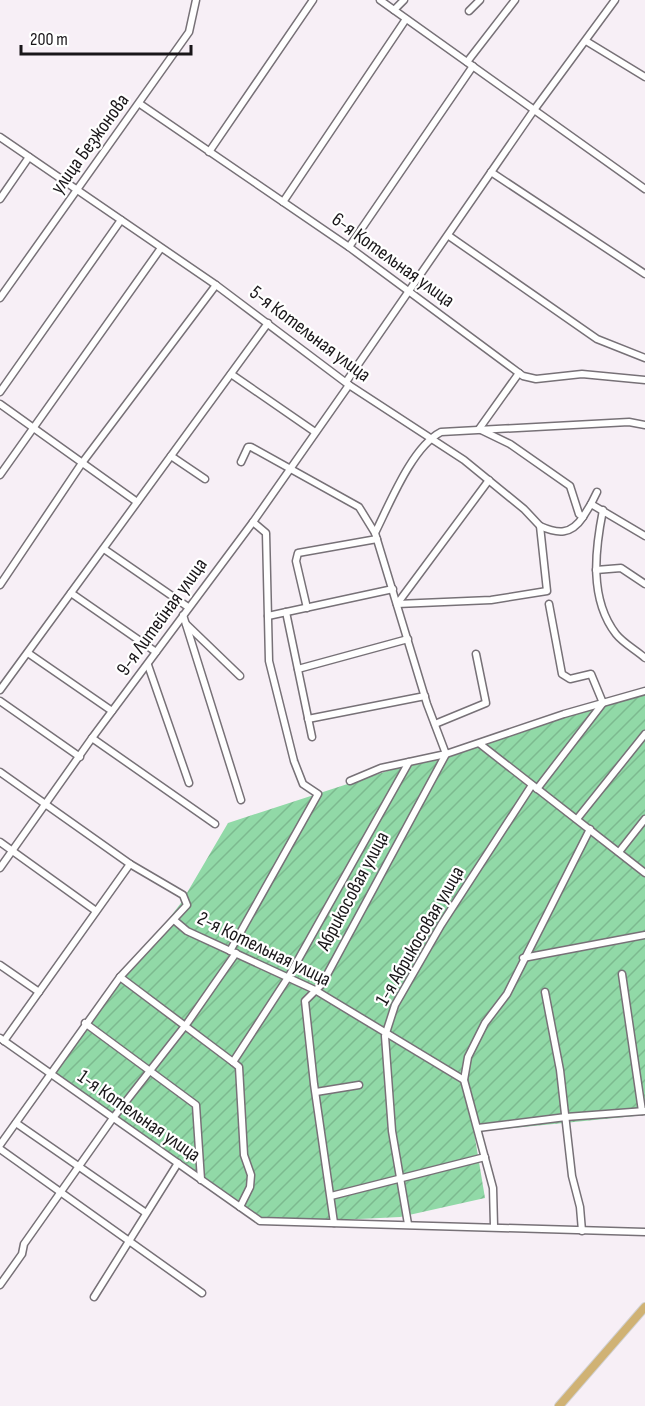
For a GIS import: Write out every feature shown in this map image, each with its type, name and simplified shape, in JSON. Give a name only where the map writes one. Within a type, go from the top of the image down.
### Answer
[{"type":"main road","points":[[559,1406],[645,1307]]},
{"type":"street","points":[[209,152],[313,0]]},
{"type":"street","points":[[380,0],[645,189]]},
{"type":"street","points":[[394,10],[404,0]]},
{"type":"street","points":[[469,11],[480,0]]},
{"type":"street","points":[[348,247],[515,0]]},
{"type":"street","name":"9-я Литейная улица","points":[[0,868],[47,805],[92,738],[292,468],[491,172],[615,0]]},
{"type":"street","name":"улица Безжонова","points":[[0,298],[189,32],[198,1]]},
{"type":"street","points":[[283,202],[406,19]]},
{"type":"street","points":[[586,41],[645,77]]},
{"type":"street","name":"6-я Котельная улица","points":[[140,104],[348,247],[519,373],[536,379],[582,374],[645,380]]},
{"type":"street","name":"5-я Котельная улица","points":[[0,137],[216,285],[347,384],[489,480],[524,509],[540,526]]},
{"type":"street","points":[[0,198],[29,157]]},
{"type":"street","points":[[491,172],[645,274]]},
{"type":"street","points":[[0,392],[121,220]]},
{"type":"street","points":[[449,236],[597,339],[645,358]]},
{"type":"street","points":[[0,475],[161,248]]},
{"type":"street","points":[[0,585],[82,463],[216,285]]},
{"type":"street","points":[[0,690],[268,323]]},
{"type":"street","points":[[479,429],[519,373]]},
{"type":"street","points":[[231,374],[315,432]]},
{"type":"street","points":[[0,404],[137,502]]},
{"type":"street","points":[[376,536],[400,482],[430,438],[441,432],[629,422],[645,425]]},
{"type":"street","points":[[479,429],[510,444],[570,486],[579,514],[583,518]]},
{"type":"street","points":[[241,462],[248,447],[251,447],[359,507],[376,536],[425,696],[446,754]]},
{"type":"street","points":[[171,456],[205,479]]},
{"type":"street","points":[[397,604],[489,480]]},
{"type":"street","points":[[540,526],[553,532],[574,529],[583,518],[597,492]]},
{"type":"street","points":[[591,504],[645,536]]},
{"type":"street","points":[[603,510],[596,546],[596,570],[602,606],[616,634],[645,658]]},
{"type":"street","points":[[0,1285],[22,1254],[24,1244],[113,1118],[185,1026],[233,952],[318,794],[303,784],[280,712],[269,661],[266,533],[253,522]]},
{"type":"street","points":[[397,604],[491,600],[547,591],[540,526]]},
{"type":"street","points":[[307,608],[296,561],[298,553],[376,536]]},
{"type":"street","points":[[104,549],[188,607]]},
{"type":"street","points":[[596,570],[621,568],[645,584]]},
{"type":"street","points":[[268,616],[393,589]]},
{"type":"street","points":[[71,593],[156,652]]},
{"type":"street","points":[[549,604],[562,674],[570,679],[591,674],[603,703]]},
{"type":"street","points":[[286,612],[312,737]]},
{"type":"street","points":[[183,615],[241,800]]},
{"type":"street","points":[[186,623],[240,676]]},
{"type":"street","points":[[298,669],[408,639]]},
{"type":"street","points":[[28,653],[112,711]]},
{"type":"street","points":[[435,724],[486,703],[476,654]]},
{"type":"street","points":[[148,665],[189,783]]},
{"type":"street","points":[[350,781],[381,768],[446,754],[645,691]]},
{"type":"street","points":[[308,719],[425,696]]},
{"type":"street","points":[[0,702],[80,757]]},
{"type":"street","name":"1-я Абрикосовая улица","points":[[408,1224],[399,1179],[386,1062],[387,1031],[395,1005],[441,925],[534,787],[603,703]]},
{"type":"street","points":[[577,819],[645,734]]},
{"type":"street","points":[[92,738],[215,824]]},
{"type":"street","points":[[480,744],[645,873]]},
{"type":"street","name":"Абрикосовая улица","points":[[334,1223],[315,1092],[305,1001],[322,984],[446,754]]},
{"type":"street","points":[[233,1062],[289,976],[410,762]]},
{"type":"street","name":"2-я Котельная улица","points":[[0,772],[130,864],[183,895],[187,905],[174,920],[187,931],[289,976],[387,1031],[464,1080]]},
{"type":"street","points":[[619,852],[645,819]]},
{"type":"street","points":[[494,1226],[493,1188],[464,1080],[468,1057],[485,1023],[507,994],[523,958],[590,829]]},
{"type":"street","points":[[0,842],[96,911]]},
{"type":"street","points":[[2,1040],[130,864]]},
{"type":"street","points":[[174,920],[120,977],[85,1023],[52,1075],[0,1147],[202,1293]]},
{"type":"street","points":[[523,958],[645,935]]},
{"type":"street","points":[[0,965],[39,992]]},
{"type":"street","points":[[478,1128],[566,1117],[644,1111],[622,974]]},
{"type":"street","points":[[120,977],[239,1067],[244,1155],[251,1175],[250,1187],[240,1207]]},
{"type":"street","points":[[545,992],[582,1231]]},
{"type":"street","points":[[85,1023],[196,1105],[201,1179]]},
{"type":"street","name":"1-я Котельная улица","points":[[2,1040],[260,1221],[334,1223]]},
{"type":"street","points":[[315,1092],[359,1085]]},
{"type":"street","points":[[16,1123],[146,1213]]},
{"type":"street","points":[[331,1196],[485,1157]]},
{"type":"street","points":[[94,1297],[178,1163]]},
{"type":"street","points":[[334,1223],[645,1232]]},
{"type":"green space","points":[[645,687],[645,1115],[474,1132],[485,1198],[400,1217],[339,1220],[261,1217],[52,1071],[181,903],[228,823]]}]
